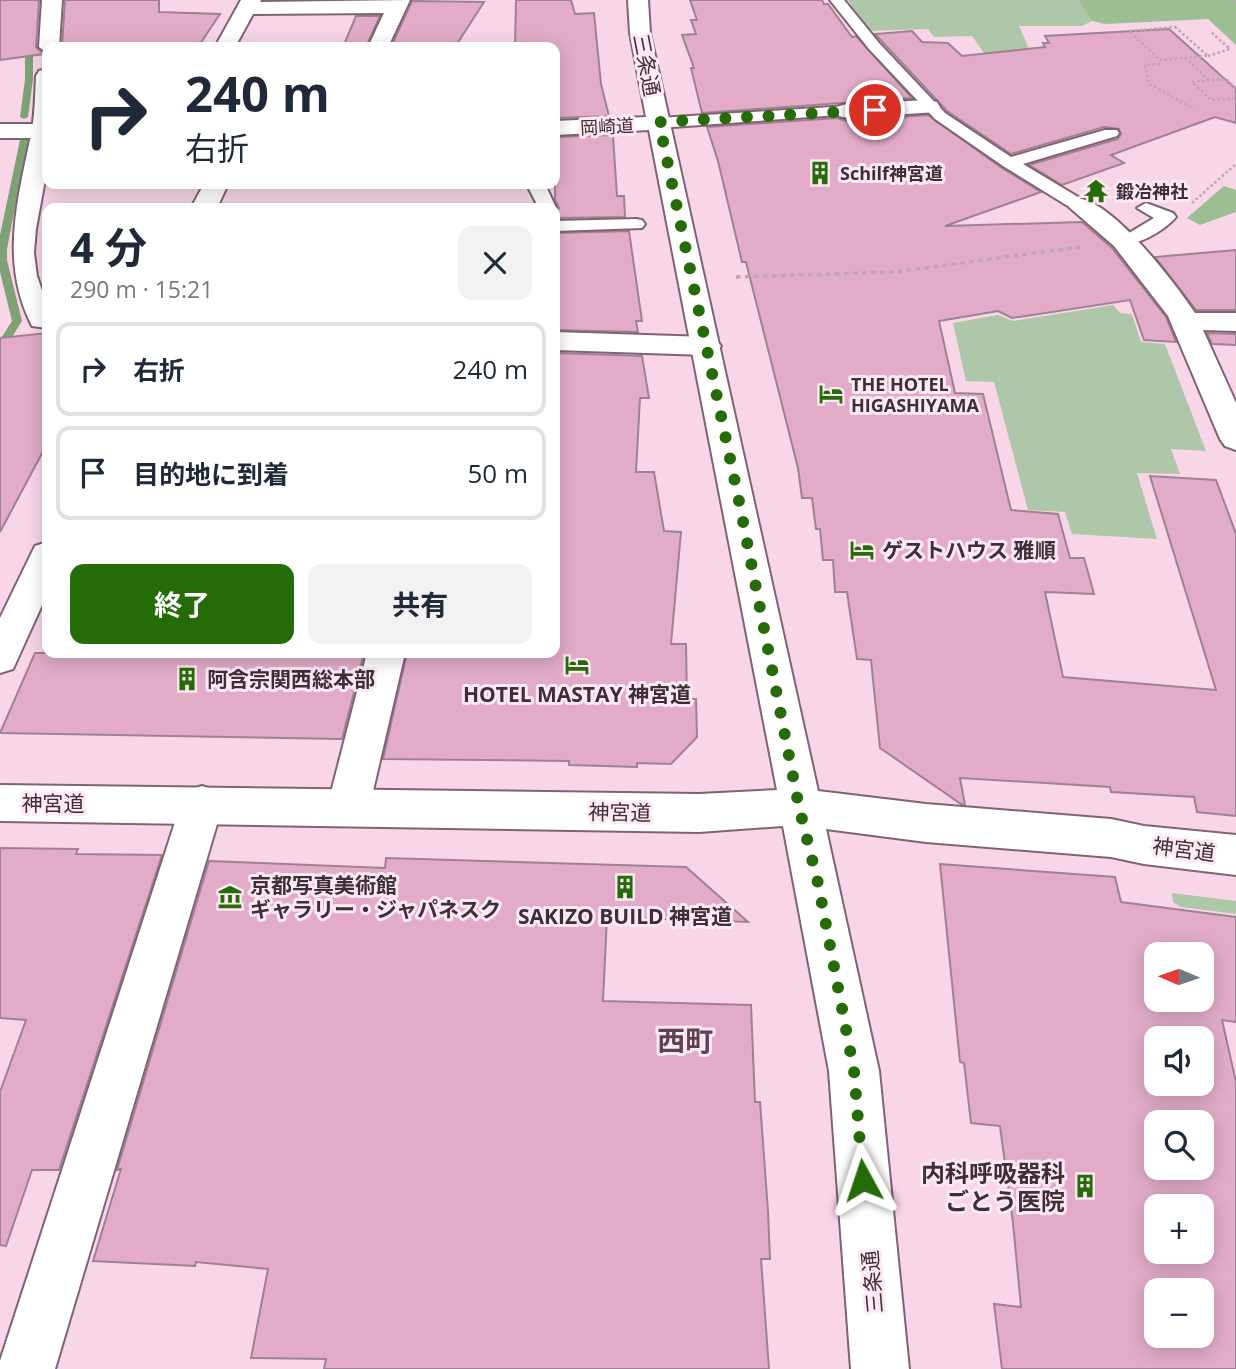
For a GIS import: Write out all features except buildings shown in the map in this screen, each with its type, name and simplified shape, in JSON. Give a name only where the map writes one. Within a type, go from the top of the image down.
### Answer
[{"type":"street","points":[[49,42],[52,0]]},
{"type":"street","name":"三条通","points":[[639,0],[640,33],[745,529],[799,807],[818,883],[854,1071],[880,1369]]},
{"type":"street","points":[[228,42],[249,4],[399,3],[380,42]]},
{"type":"street","points":[[847,111],[929,107]]},
{"type":"street","name":"岡崎道","points":[[560,128],[659,122]]},
{"type":"street","points":[[0,131],[42,131]]},
{"type":"street","points":[[42,148],[19,243],[10,255],[31,306],[42,320]]},
{"type":"street","points":[[1082,207],[1123,240],[1185,321],[1236,439]]},
{"type":"street","points":[[1185,321],[1236,322]]},
{"type":"street","points":[[560,341],[706,346]]},
{"type":"street","points":[[0,658],[42,566]]},
{"type":"street","points":[[348,808],[385,658]]},
{"type":"street","name":"神宮道","points":[[0,803],[699,813],[799,807],[926,823],[1111,838],[1144,845],[1236,855]]},
{"type":"street","points":[[26,1369],[202,804]]},
{"type":"lane","points":[[838,0],[874,46],[929,107],[1009,163],[1082,207]]},
{"type":"lane","points":[[659,122],[847,111]]},
{"type":"lane","points":[[1009,163],[1111,133]]},
{"type":"lane","points":[[1123,240],[1135,237],[1167,217],[1146,208]]},
{"type":"lane","points":[[560,225],[636,224]]},
{"type":"path","points":[[1161,62],[1129,31],[1175,27],[1208,56]]},
{"type":"path","points":[[1194,109],[1149,84],[1145,65],[1208,56],[1230,49],[1210,30]]},
{"type":"path","points":[[1124,34],[1132,33]]},
{"type":"path","points":[[1135,43],[1142,43]]},
{"type":"path","points":[[1139,50],[1149,50]]},
{"type":"path","points":[[1146,57],[1157,56]]},
{"type":"path","points":[[1185,58],[1210,81]]},
{"type":"path","points":[[1236,88],[1226,79],[1192,82],[1211,100],[1236,99]]},
{"type":"path","points":[[1230,99],[1236,104]]},
{"type":"path","points":[[1186,208],[1236,164]]},
{"type":"path","points":[[736,277],[894,272],[1080,247]]},
{"type":"green space","points":[[848,0],[1078,0],[1092,21],[1082,26],[1019,26],[1042,78],[1012,79],[984,53],[972,36],[934,37],[928,29],[868,31]]},
{"type":"green space","points":[[1078,0],[1236,0],[1236,45],[1208,19],[1105,24],[1092,21]]},
{"type":"green space","points":[[1224,186],[1236,190],[1236,212],[1200,225],[1187,218]]},
{"type":"green space","points":[[1113,305],[1120,313],[1132,314],[1141,342],[1165,344],[1206,451],[1171,449],[1180,474],[1137,473],[1157,539],[1072,534],[1065,512],[1028,510],[994,382],[966,381],[953,323],[998,315],[1013,321]]},
{"type":"green space","points":[[1172,893],[1236,901],[1236,914],[1181,907],[1173,902]]},
{"type":"waterway","points":[[24,117],[29,79],[29,39]]},
{"type":"waterway","points":[[0,348],[17,321],[2,260],[2,249],[24,140]]},
{"type":"place","name":"Schilf神宮道","points":[[820,173]]},
{"type":"place","name":"鍛冶神社","points":[[1096,191]]},
{"type":"place","name":"THE HOTEL HIGASHIYAMA","points":[[831,394]]},
{"type":"place","name":"ゲストハウス 雅順","points":[[862,550]]},
{"type":"place","name":"HOTEL MASTAY 神宮道","points":[[577,665]]},
{"type":"place","name":"阿含宗関西総本部","points":[[187,679]]},
{"type":"place","name":"SAKIZO BUILD 神宮道","points":[[625,887]]},
{"type":"place","name":"京都写真美術館 ギャラリー・ジャパネスク","points":[[230,897]]},
{"type":"place","name":"内科呼吸器科 ごとう医院","points":[[1085,1186]]},
{"type":"district","name":"西町","points":[[685,1040]]},
{"type":"route","points":[[863,1180],[854,1071],[818,883],[799,807],[739,501],[659,122],[875,110]]}]
